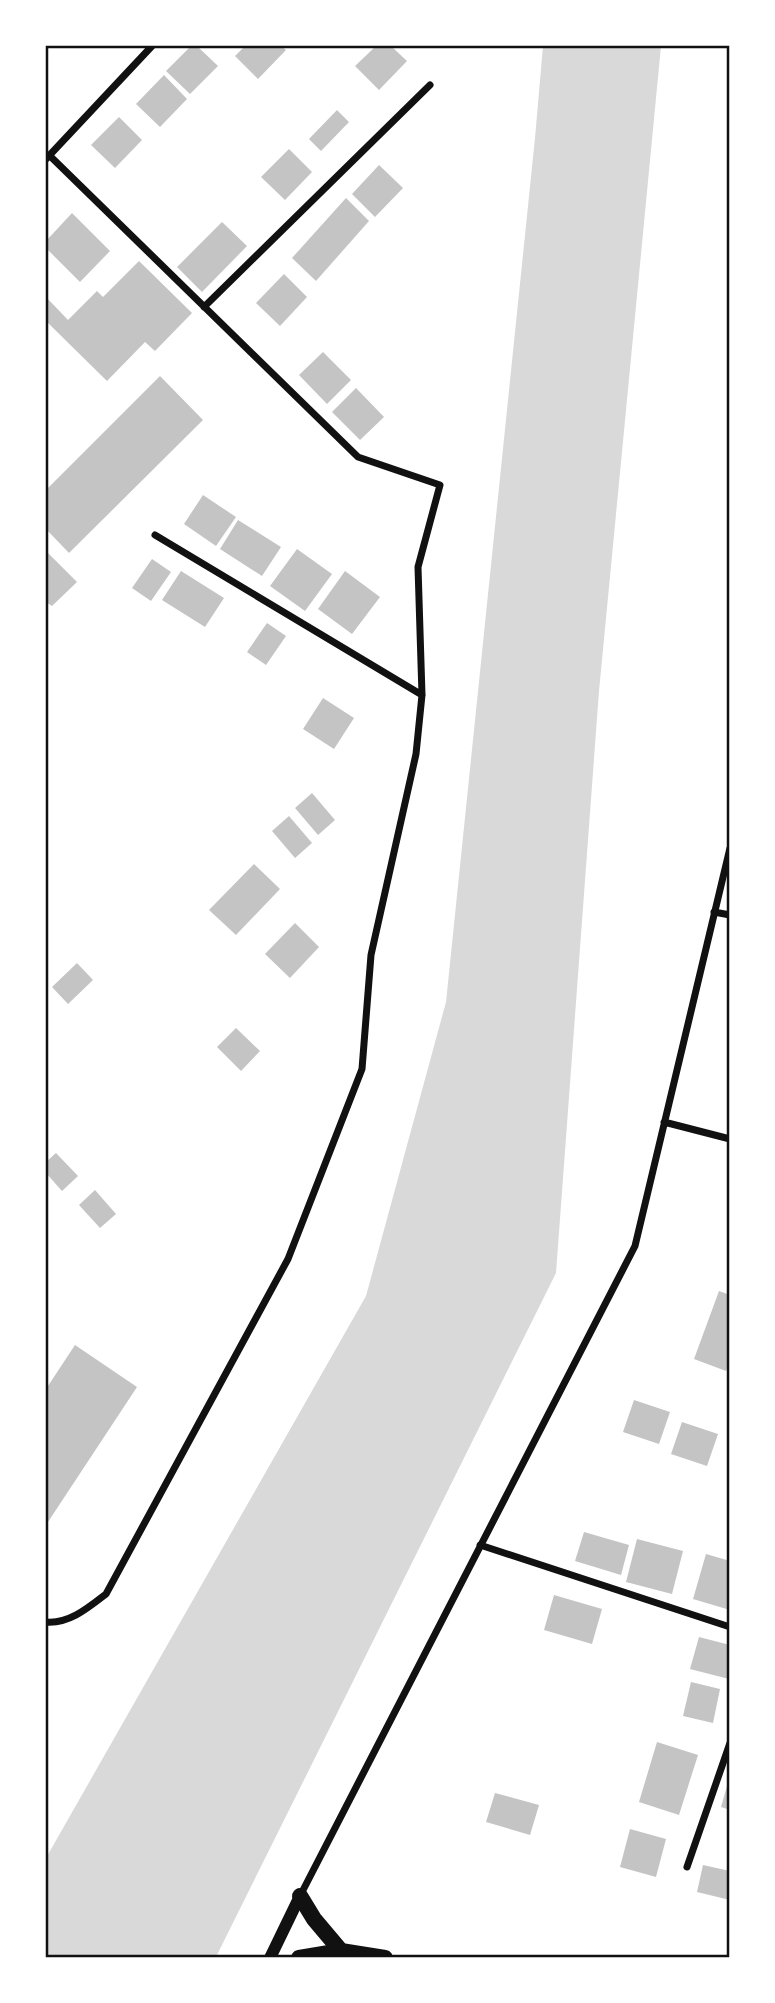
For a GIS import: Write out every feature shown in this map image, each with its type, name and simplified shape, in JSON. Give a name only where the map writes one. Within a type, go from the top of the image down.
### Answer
[{"type":"main road","points":[[300,1896],[314,1919],[341,1951]]},
{"type":"main road","points":[[299,1958],[341,1951],[385,1958]]},
{"type":"street","points":[[46,1622],[57,1623],[85,1611],[106,1594],[288,1259],[362,1069],[371,955],[416,754],[422,695],[418,567],[440,485],[358,457],[47,157],[152,46]]},
{"type":"street","points":[[204,307],[430,85]]},
{"type":"street","points":[[155,535],[422,695]]},
{"type":"street","points":[[270,1958],[635,1246],[730,848]]},
{"type":"street","points":[[714,912],[730,915]]},
{"type":"street","points":[[664,1122],[730,1139]]},
{"type":"street","points":[[480,1545],[730,1628]]},
{"type":"street","points":[[687,1867],[730,1743]]},
{"type":"shaded area","points":[[543,46],[661,46],[599,691],[556,1273],[216,1957],[46,1957],[46,1858],[366,1296],[446,1002]]},
{"type":"building","points":[[191,46],[197,46],[218,66],[190,94],[166,71]]},
{"type":"building","points":[[245,46],[281,46],[286,50],[258,79],[235,56]]},
{"type":"building","points":[[376,46],[391,46],[407,61],[379,90],[355,66]]},
{"type":"building","points":[[164,75],[187,99],[160,127],[136,104]]},
{"type":"building","points":[[337,110],[349,122],[321,151],[309,139]]},
{"type":"building","points":[[119,117],[142,140],[115,168],[91,145]]},
{"type":"building","points":[[289,149],[312,172],[285,200],[261,177]]},
{"type":"building","points":[[379,165],[403,188],[375,217],[352,194]]},
{"type":"building","points":[[346,198],[369,221],[316,281],[292,258]]},
{"type":"building","points":[[72,213],[110,251],[80,282],[46,248],[46,241]]},
{"type":"building","points":[[222,222],[247,246],[202,292],[177,267]]},
{"type":"building","points":[[139,261],[192,313],[155,351],[145,342],[107,381],[46,321],[46,297],[68,320],[97,291],[103,297]]},
{"type":"building","points":[[284,274],[307,297],[280,326],[256,303]]},
{"type":"building","points":[[323,352],[351,380],[327,404],[299,375]]},
{"type":"building","points":[[160,376],[203,420],[69,553],[46,529],[46,490]]},
{"type":"building","points":[[356,388],[384,417],[360,440],[332,412]]},
{"type":"building","points":[[203,495],[236,517],[216,546],[184,524]]},
{"type":"building","points":[[238,520],[281,547],[262,576],[220,549]]},
{"type":"building","points":[[297,549],[332,574],[305,611],[270,586]]},
{"type":"building","points":[[48,553],[77,582],[52,606],[46,602]]},
{"type":"building","points":[[152,559],[171,572],[151,601],[132,588]]},
{"type":"building","points":[[181,571],[224,598],[205,627],[162,600]]},
{"type":"building","points":[[345,571],[380,597],[352,634],[318,609]]},
{"type":"building","points":[[267,623],[286,636],[266,665],[247,652]]},
{"type":"building","points":[[323,698],[354,718],[334,749],[303,729]]},
{"type":"building","points":[[312,793],[335,820],[318,835],[295,808]]},
{"type":"building","points":[[289,816],[312,843],[295,858],[272,831]]},
{"type":"building","points":[[254,864],[280,889],[236,935],[209,910]]},
{"type":"building","points":[[295,923],[319,947],[290,978],[265,954]]},
{"type":"building","points":[[77,963],[93,980],[68,1004],[52,987]]},
{"type":"building","points":[[236,1028],[260,1051],[241,1071],[217,1047]]},
{"type":"building","points":[[56,1153],[78,1176],[62,1191],[46,1173],[46,1162]]},
{"type":"building","points":[[95,1190],[116,1214],[100,1228],[79,1205]]},
{"type":"building","points":[[719,1291],[730,1295],[730,1361],[726,1371],[694,1359]]},
{"type":"building","points":[[75,1345],[137,1387],[46,1525],[46,1389]]},
{"type":"building","points":[[634,1400],[670,1412],[659,1444],[623,1432]]},
{"type":"building","points":[[682,1422],[718,1434],[707,1466],[671,1454]]},
{"type":"building","points":[[584,1532],[629,1545],[621,1575],[575,1561]]},
{"type":"building","points":[[637,1539],[683,1551],[672,1594],[626,1582]]},
{"type":"building","points":[[706,1554],[730,1561],[730,1610],[693,1599]]},
{"type":"building","points":[[554,1595],[602,1609],[592,1644],[544,1630]]},
{"type":"building","points":[[699,1637],[730,1645],[729,1679],[690,1669]]},
{"type":"building","points":[[691,1682],[720,1689],[713,1723],[683,1716]]},
{"type":"building","points":[[657,1742],[698,1755],[679,1815],[639,1802]]},
{"type":"building","points":[[730,1779],[730,1810],[721,1807]]},
{"type":"building","points":[[495,1793],[539,1805],[530,1835],[486,1822]]},
{"type":"building","points":[[630,1829],[666,1839],[656,1877],[620,1867]]},
{"type":"building","points":[[703,1865],[730,1871],[730,1900],[697,1892]]}]
